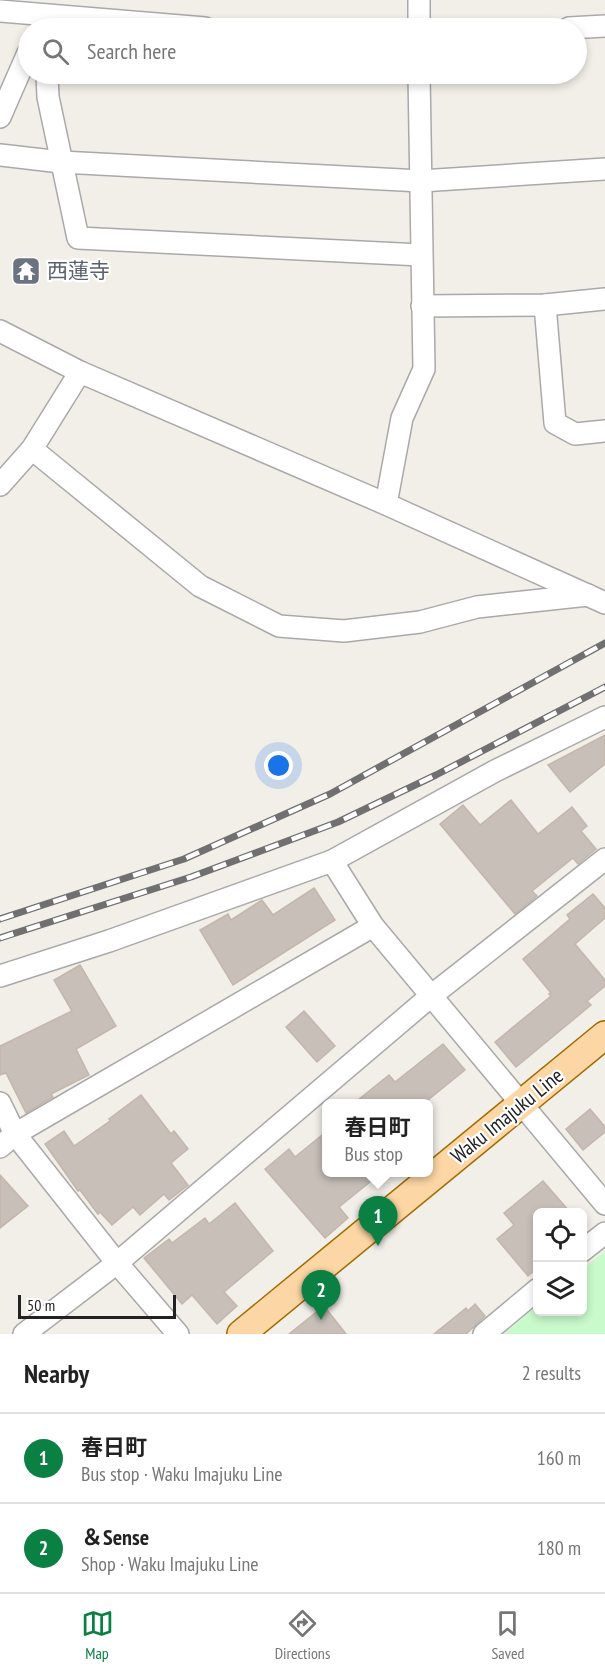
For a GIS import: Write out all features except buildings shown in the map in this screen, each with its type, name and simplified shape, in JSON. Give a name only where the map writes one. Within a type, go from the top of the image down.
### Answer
[{"type":"main road","name":"Waku Imajuku Line","points":[[433,1177],[605,1035]]},
{"type":"main road","name":"Waku Imajuku Line","points":[[241,1334],[433,1177]]},
{"type":"street","points":[[419,0],[419,18]]},
{"type":"street","points":[[0,12],[44,18]]},
{"type":"street","points":[[587,27],[605,26]]},
{"type":"street","points":[[0,117],[18,76]]},
{"type":"street","points":[[47,84],[48,97],[78,238],[421,255]]},
{"type":"street","points":[[386,504],[402,418],[423,369],[419,84]]},
{"type":"street","points":[[0,155],[61,162],[421,181],[605,169]]},
{"type":"street","points":[[422,306],[545,305],[605,299]]},
{"type":"street","points":[[545,305],[555,423],[575,434],[605,430]]},
{"type":"street","points":[[0,331],[80,372],[386,504],[597,599]]},
{"type":"street","points":[[0,485],[32,449],[80,372]]},
{"type":"street","points":[[32,449],[200,586],[279,626],[344,631],[420,622],[477,607],[597,599]]},
{"type":"street","points":[[0,976],[109,941],[332,861],[495,771],[605,717]]},
{"type":"street","points":[[24,1334],[117,1263],[431,996],[605,859]]},
{"type":"street","points":[[332,861],[373,926],[605,1204]]},
{"type":"street","points":[[8,1140],[373,926]]},
{"type":"street","points":[[0,1103],[8,1140],[178,1334]]},
{"type":"street","points":[[587,1247],[605,1233]]},
{"type":"street","points":[[484,1334],[533,1292]]},
{"type":"green space","points":[[605,1251],[605,1334],[503,1334],[533,1309],[533,1316],[587,1316],[587,1266]]},
{"type":"railway","points":[[0,919],[184,859],[330,794],[605,643]]},
{"type":"railway","points":[[0,938],[191,877],[338,822],[436,775],[605,687]]},
{"type":"place","name":"西蓮寺","points":[[26,271]]},
{"type":"place","name":"春日町","points":[[378,1246]]},
{"type":"place","name":"＆Sense","points":[[321,1320]]}]
